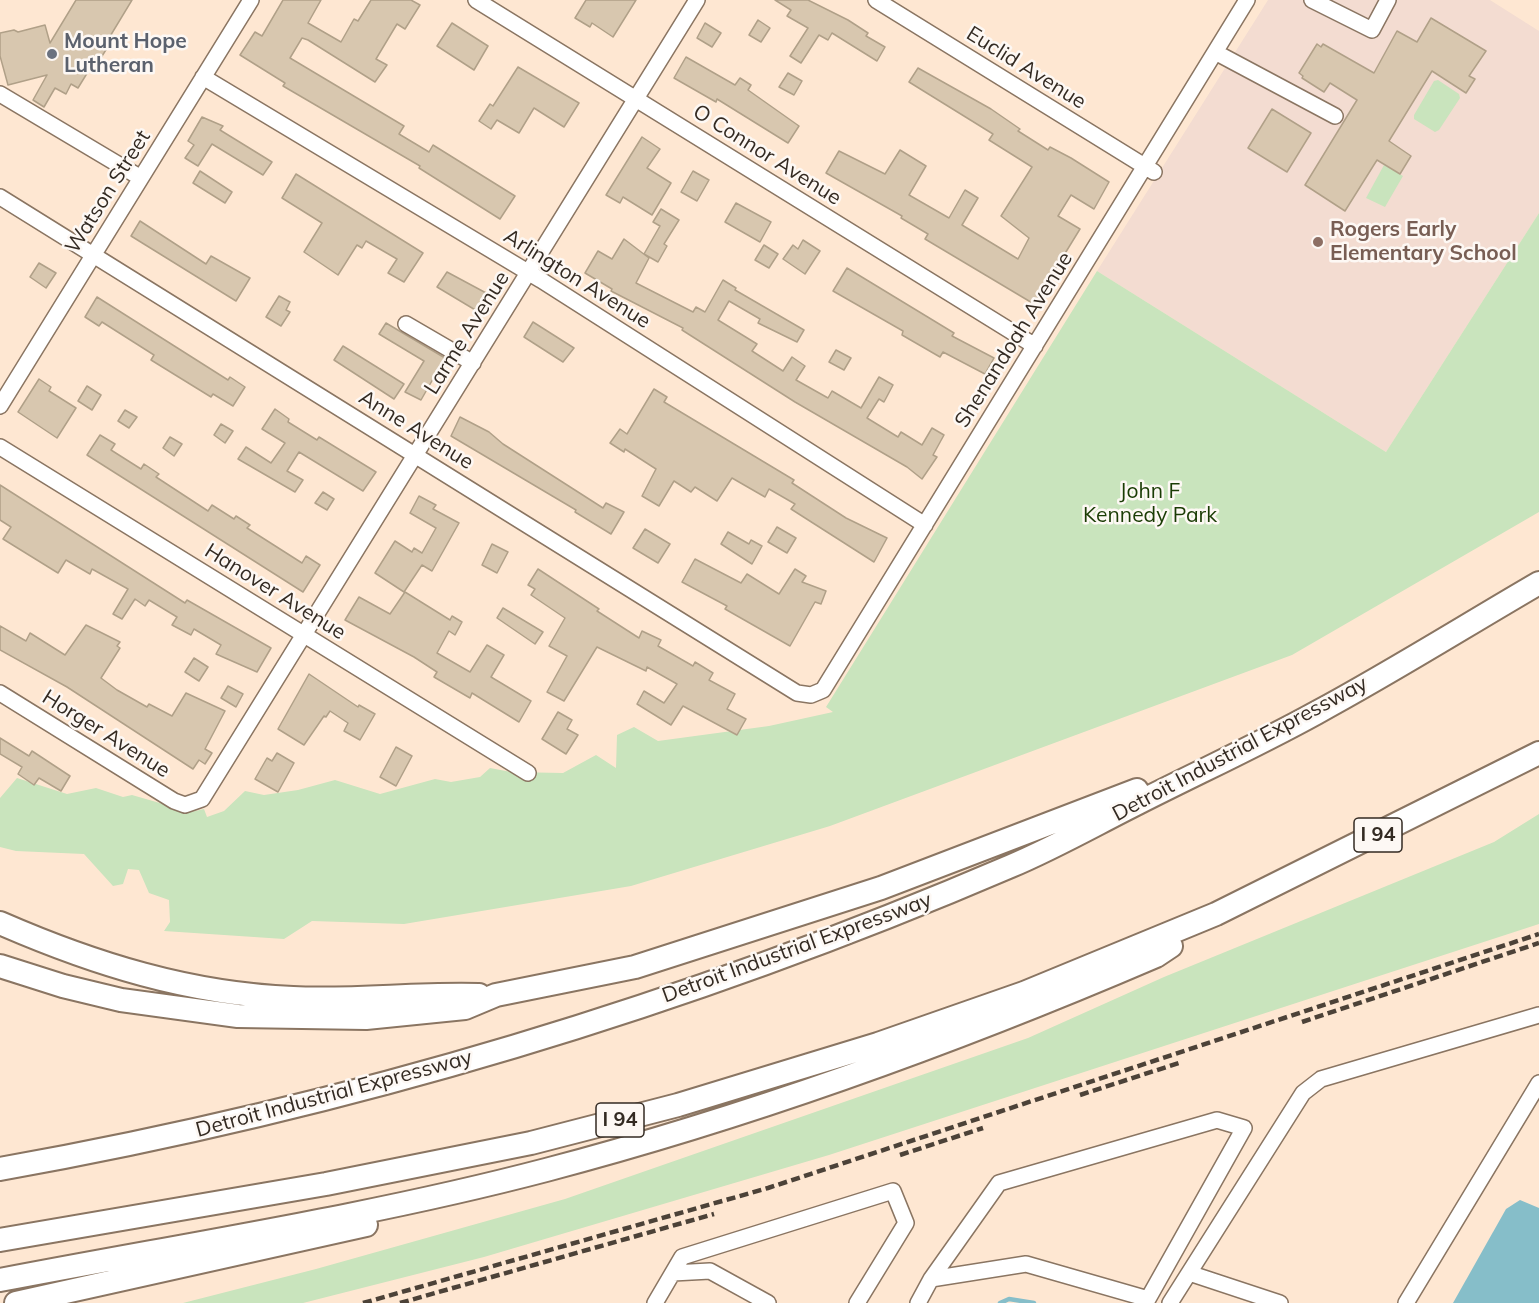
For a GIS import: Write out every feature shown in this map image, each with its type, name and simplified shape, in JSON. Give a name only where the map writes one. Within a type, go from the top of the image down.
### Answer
[{"type":"highway","name":"Detroit Industrial Expressway","points":[[0,1169],[230,1124],[315,1102],[473,1059],[700,985],[1013,865],[1319,712],[1539,583]]},
{"type":"highway","points":[[0,966],[63,986],[121,1000],[238,1016],[366,1017],[465,1008],[496,995],[635,968],[881,888],[1258,743]]},
{"type":"highway","name":"I 94","points":[[0,1240],[326,1184],[531,1143],[678,1105],[878,1044],[1024,993],[1216,914],[1539,753]]},
{"type":"highway","points":[[0,1280],[370,1209],[545,1170],[675,1134],[811,1090],[1022,1013],[1156,956],[1216,914]]},
{"type":"highway","points":[[0,923],[57,948],[118,968],[230,993],[358,999],[440,994],[496,995]]},
{"type":"highway","points":[[16,1303],[377,1222],[486,1194],[545,1170]]},
{"type":"street","name":"Watson Street","points":[[0,406],[250,0]]},
{"type":"street","name":"O Connor Avenue","points":[[477,0],[1035,346]]},
{"type":"street","name":"Larme Avenue","points":[[191,804],[206,795],[697,0]]},
{"type":"street","name":"Euclid Avenue","points":[[876,0],[1149,169]]},
{"type":"street","name":"Shenandoah Avenue","points":[[811,695],[824,690],[1035,346],[1149,169],[1247,0]]},
{"type":"street","points":[[1312,0],[1372,30],[1388,0]]},
{"type":"street","points":[[1215,52],[1335,116]]},
{"type":"street","name":"Arlington Avenue","points":[[203,78],[529,273],[925,525]]},
{"type":"street","points":[[0,94],[141,178]]},
{"type":"street","name":"Anne Avenue","points":[[0,197],[797,693],[811,695]]},
{"type":"street","points":[[405,324],[474,363]]},
{"type":"street","name":"Hanover Avenue","points":[[0,447],[528,773]]},
{"type":"street","name":"Horger Avenue","points":[[0,693],[174,801],[191,804]]},
{"type":"street","points":[[1170,1303],[1303,1093],[1321,1079],[1539,1015]]},
{"type":"street","points":[[1406,1303],[1539,1083]]},
{"type":"street","points":[[918,1303],[931,1279],[999,1183],[1216,1120],[1244,1128],[1148,1299],[1026,1264],[931,1279]]},
{"type":"street","points":[[662,1301],[673,1272],[682,1257],[893,1191],[906,1223],[857,1303]]},
{"type":"street","points":[[673,1272],[710,1271],[768,1303]]},
{"type":"street","points":[[1189,1272],[1280,1303]]},
{"type":"shaded area","name":"Rogers Early Elementary School","points":[[1268,0],[1490,0],[1539,31],[1539,213],[1386,452],[1097,271]]},
{"type":"green space","points":[[1438,80],[1459,94],[1460,98],[1439,130],[1435,132],[1414,119],[1414,115],[1434,81]]},
{"type":"green space","points":[[1384,165],[1403,176],[1385,207],[1366,198]]},
{"type":"green space","name":"John F Kennedy Park","points":[[1539,213],[1539,512],[1292,655],[830,826],[631,886],[404,924],[312,921],[284,939],[164,931],[170,922],[169,900],[149,893],[139,870],[128,869],[123,884],[113,886],[84,854],[16,851],[0,847],[0,798],[17,778],[67,794],[96,788],[123,797],[132,795],[191,812],[204,809],[207,817],[224,811],[245,791],[264,795],[298,790],[335,780],[380,794],[435,779],[451,782],[480,777],[490,768],[511,772],[563,773],[596,755],[616,768],[617,735],[634,727],[658,741],[769,726],[833,712],[826,707],[1097,271],[1386,452]]},
{"type":"green space","points":[[1539,814],[1539,924],[829,1155],[484,1257],[303,1303],[183,1303],[316,1269],[565,1199],[1028,1038],[1164,977],[1494,842]]},
{"type":"water","points":[[1520,1200],[1539,1208],[1539,1303],[1453,1303],[1506,1209]]},
{"type":"building","name":"Mount Hope Lutheran","points":[[76,0],[132,0],[106,43],[109,45],[97,64],[94,62],[78,88],[71,84],[66,94],[55,88],[44,107],[33,100],[47,75],[8,85],[0,56],[0,33],[14,30],[18,32],[45,25],[50,43]]},
{"type":"building","points":[[283,0],[321,0],[308,23],[341,42],[354,19],[358,21],[371,0],[411,0],[420,5],[405,29],[397,24],[376,59],[387,65],[375,82],[302,38],[290,58],[404,126],[399,134],[429,152],[433,145],[515,196],[500,219],[419,168],[420,166],[283,86],[285,83],[240,55],[255,32],[262,36]]},
{"type":"building","points":[[586,0],[636,0],[613,37],[592,23],[590,27],[575,18]]},
{"type":"building","points":[[775,0],[808,0],[848,20],[868,33],[866,36],[885,47],[877,61],[832,33],[828,40],[819,35],[801,63],[790,56],[808,28],[787,16],[791,10]]},
{"type":"building","points":[[1431,18],[1486,51],[1469,76],[1475,79],[1466,93],[1432,71],[1389,141],[1411,156],[1400,174],[1377,160],[1345,211],[1305,185],[1357,100],[1330,83],[1324,92],[1302,78],[1303,76],[1299,73],[1317,44],[1321,47],[1323,44],[1374,73],[1397,31],[1417,42]]},
{"type":"building","points":[[758,20],[770,28],[761,42],[749,35]]},
{"type":"building","points":[[452,23],[488,46],[474,70],[437,46]]},
{"type":"building","points":[[705,23],[721,33],[712,47],[697,38]]},
{"type":"building","points":[[686,57],[735,85],[740,78],[751,85],[748,90],[799,126],[788,143],[717,99],[716,102],[674,78]]},
{"type":"building","points":[[518,67],[579,103],[564,127],[534,108],[519,133],[497,120],[491,129],[479,121],[490,104],[493,106]]},
{"type":"building","points":[[918,68],[991,109],[1020,129],[1018,131],[1048,150],[1050,147],[1071,158],[1109,182],[1094,209],[1071,195],[1058,216],[1080,229],[1034,304],[925,239],[928,234],[901,218],[902,216],[826,173],[839,151],[885,174],[900,150],[926,166],[909,195],[949,218],[965,190],[978,198],[962,225],[1018,259],[1029,238],[1001,216],[1032,167],[989,140],[993,134],[909,82]]},
{"type":"building","points":[[788,73],[802,81],[794,95],[779,87]]},
{"type":"building","points":[[1272,109],[1311,133],[1287,172],[1248,148]]},
{"type":"building","points":[[202,117],[223,126],[220,130],[272,162],[263,175],[212,144],[198,166],[185,158],[194,145],[188,141]]},
{"type":"building","points":[[642,137],[660,149],[647,168],[671,183],[652,215],[623,197],[620,203],[606,195]]},
{"type":"building","points":[[200,171],[232,192],[225,203],[193,183]]},
{"type":"building","points":[[693,171],[709,180],[697,201],[681,192]]},
{"type":"building","points":[[296,174],[423,253],[404,282],[388,273],[397,259],[366,241],[362,248],[357,245],[338,275],[304,252],[322,223],[282,198]]},
{"type":"building","points":[[736,203],[771,222],[760,242],[725,222]]},
{"type":"building","points":[[661,209],[679,220],[664,244],[667,246],[658,262],[644,254],[660,226],[653,222]]},
{"type":"building","points":[[140,221],[206,264],[211,256],[250,278],[236,301],[131,236]]},
{"type":"building","points":[[624,239],[649,258],[636,283],[693,312],[696,307],[705,312],[723,280],[736,288],[735,290],[804,330],[797,342],[758,323],[760,319],[729,301],[718,320],[757,344],[752,351],[783,371],[792,357],[805,366],[796,380],[828,398],[832,391],[861,408],[879,377],[893,385],[884,402],[879,399],[867,418],[898,437],[901,432],[922,445],[932,428],[944,435],[933,455],[937,457],[922,479],[907,467],[795,402],[682,330],[683,328],[611,291],[612,289],[585,273],[598,251],[612,259]]},
{"type":"building","points":[[803,240],[820,251],[805,274],[783,259],[793,245],[798,249]]},
{"type":"building","points":[[764,245],[778,254],[769,268],[755,260]]},
{"type":"building","points":[[39,263],[56,273],[46,288],[30,277]]},
{"type":"building","points":[[847,268],[954,333],[952,336],[994,358],[985,374],[943,352],[940,357],[902,335],[903,331],[833,291]]},
{"type":"building","points":[[447,272],[488,294],[477,311],[437,287]]},
{"type":"building","points":[[279,296],[290,302],[286,310],[290,312],[281,326],[266,317]]},
{"type":"building","points":[[97,297],[228,380],[230,377],[245,387],[233,406],[213,394],[211,397],[151,360],[154,355],[102,322],[99,326],[85,317]]},
{"type":"building","points":[[533,322],[574,348],[563,362],[524,337]]},
{"type":"building","points":[[386,323],[445,358],[421,400],[405,392],[424,361],[379,334]]},
{"type":"building","points":[[343,346],[404,384],[394,399],[334,360]]},
{"type":"building","points":[[836,350],[851,358],[844,370],[829,362]]},
{"type":"building","points":[[39,379],[51,387],[49,391],[76,408],[57,438],[18,412]]},
{"type":"building","points":[[87,386],[101,395],[92,410],[78,401]]},
{"type":"building","points":[[654,389],[667,397],[664,402],[794,480],[792,483],[846,518],[887,538],[874,562],[791,509],[795,504],[769,489],[765,497],[732,478],[717,501],[695,487],[691,492],[674,481],[659,506],[642,496],[656,469],[625,449],[624,452],[610,443],[620,429],[627,434]]},
{"type":"building","points":[[275,409],[289,419],[288,422],[317,440],[319,437],[376,472],[363,491],[299,452],[287,471],[303,480],[295,492],[238,459],[246,447],[271,463],[285,443],[262,429]]},
{"type":"building","points":[[125,410],[137,417],[129,428],[118,421]]},
{"type":"building","points":[[460,417],[489,432],[503,444],[603,508],[606,503],[624,512],[611,534],[575,512],[576,510],[451,436]]},
{"type":"building","points":[[221,424],[233,431],[225,443],[214,435]]},
{"type":"building","points":[[100,435],[115,444],[111,450],[141,469],[144,464],[159,474],[156,477],[208,511],[212,505],[234,519],[236,516],[250,525],[247,528],[302,563],[306,556],[320,565],[303,592],[87,455]]},
{"type":"building","points":[[170,437],[182,444],[174,456],[163,448]]},
{"type":"building","points":[[0,485],[185,603],[187,600],[271,648],[257,672],[216,654],[221,645],[194,629],[191,635],[172,625],[177,617],[149,600],[145,606],[135,599],[122,619],[113,614],[128,589],[92,569],[90,574],[66,560],[58,573],[3,539],[11,527],[0,520]]},
{"type":"building","points":[[323,492],[334,499],[327,510],[315,503]]},
{"type":"building","points":[[419,496],[436,505],[433,509],[459,523],[432,571],[422,565],[404,592],[375,573],[395,541],[412,552],[414,548],[422,553],[436,528],[410,513]]},
{"type":"building","points":[[777,527],[796,538],[787,553],[768,542]]},
{"type":"building","points":[[645,529],[670,544],[658,563],[633,548]]},
{"type":"building","points":[[728,532],[749,544],[751,540],[762,546],[752,564],[721,544]]},
{"type":"building","points":[[492,544],[508,552],[497,573],[482,565]]},
{"type":"building","points":[[695,559],[741,583],[747,574],[779,594],[795,569],[806,576],[802,582],[826,591],[821,604],[815,602],[790,646],[725,609],[727,606],[682,582]]},
{"type":"building","points":[[538,569],[639,638],[642,631],[661,640],[658,646],[693,666],[695,662],[713,673],[709,680],[735,694],[727,709],[746,719],[737,735],[683,706],[671,725],[637,704],[644,691],[664,703],[677,684],[647,667],[646,671],[597,647],[564,701],[547,692],[567,656],[549,646],[565,618],[531,595],[535,589],[528,585]]},
{"type":"building","points":[[405,592],[450,620],[452,616],[462,622],[455,635],[449,631],[437,653],[470,672],[487,645],[504,655],[491,677],[531,701],[519,722],[472,693],[470,698],[434,677],[437,672],[414,657],[345,620],[359,597],[390,614]]},
{"type":"building","points":[[503,608],[543,632],[535,644],[497,618]]},
{"type":"building","points":[[86,625],[120,642],[117,646],[120,648],[101,678],[117,690],[147,707],[149,704],[172,716],[186,693],[225,711],[205,749],[212,753],[205,764],[199,760],[193,769],[67,687],[0,650],[0,626],[26,641],[30,633],[65,655]]},
{"type":"building","points":[[194,658],[208,667],[199,681],[185,672]]},
{"type":"building","points":[[309,674],[358,707],[359,705],[375,714],[360,740],[344,731],[348,723],[330,711],[304,745],[278,729]]},
{"type":"building","points":[[228,686],[243,694],[236,707],[221,698]]},
{"type":"building","points":[[558,712],[572,720],[567,729],[578,735],[566,754],[542,739]]},
{"type":"building","points":[[0,738],[29,756],[32,751],[70,776],[61,791],[39,778],[34,785],[18,774],[22,767],[0,754]]},
{"type":"building","points":[[396,747],[412,756],[396,786],[380,777]]},
{"type":"building","points":[[277,753],[294,763],[278,792],[255,779],[267,758],[272,761]]},
{"type":"waterway","points":[[1000,1303],[1009,1299],[1034,1303]]},
{"type":"railway","points":[[363,1303],[768,1188],[1539,934]]},
{"type":"railway","points":[[1302,1022],[1539,943]]},
{"type":"railway","points":[[1080,1095],[1182,1062]]},
{"type":"railway","points":[[900,1155],[983,1128]]},
{"type":"railway","points":[[400,1303],[714,1214]]},
{"type":"place","name":"Mount Hope Lutheran","points":[[52,54]]},
{"type":"place","name":"Rogers Early Elementary School","points":[[1318,242]]}]
